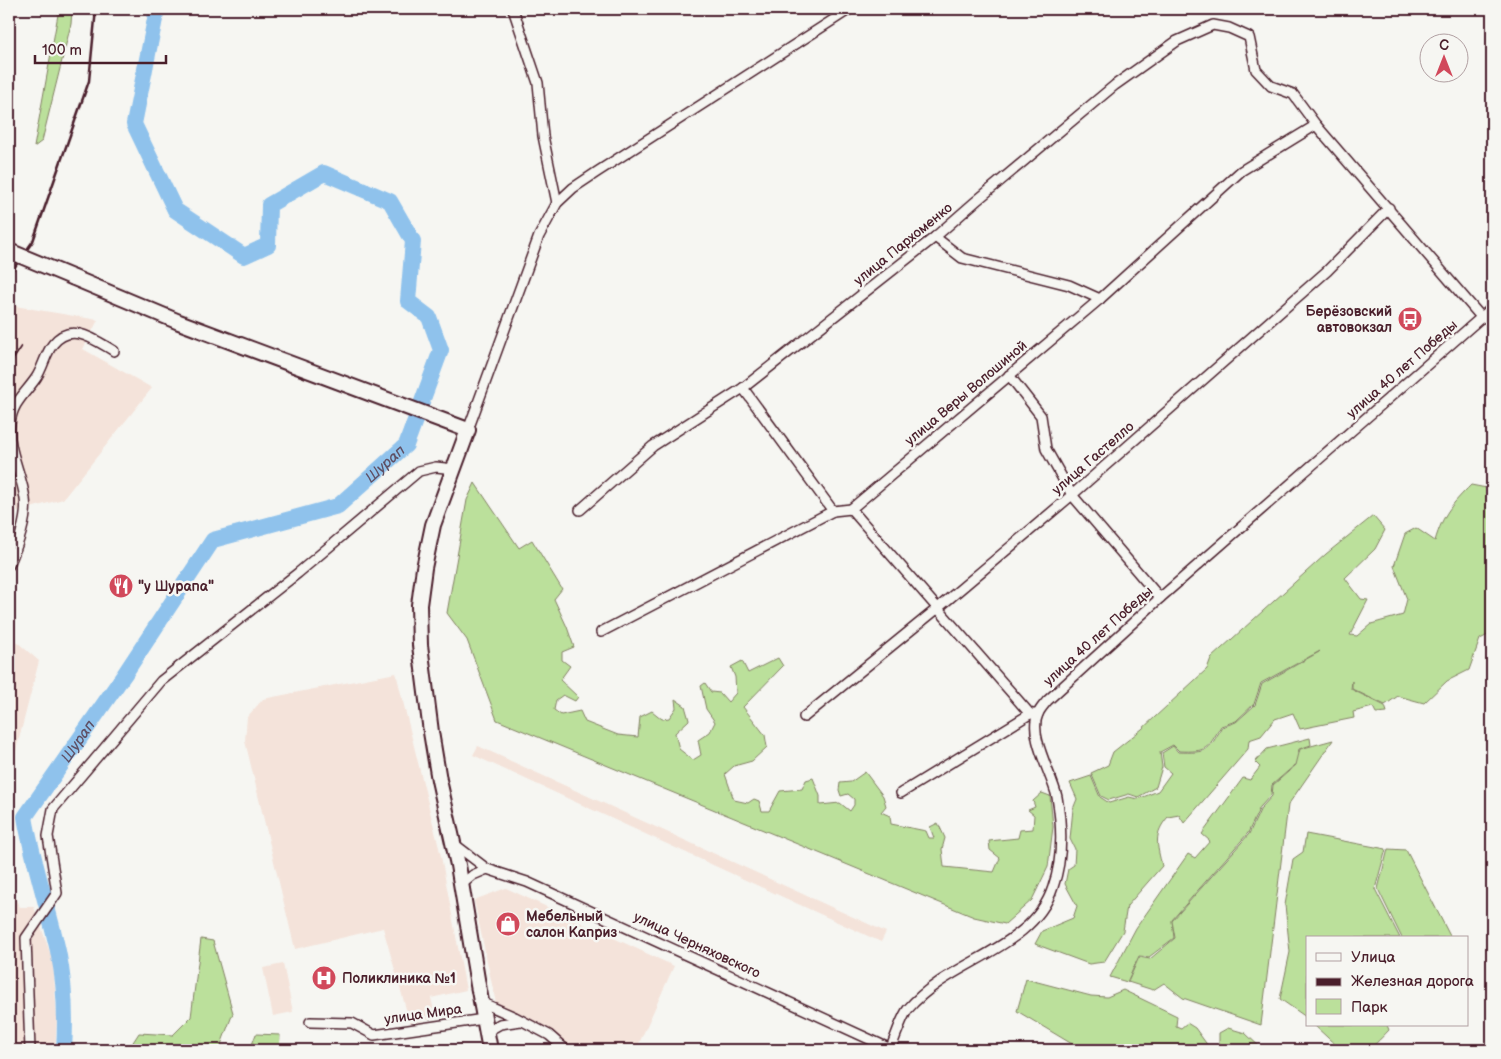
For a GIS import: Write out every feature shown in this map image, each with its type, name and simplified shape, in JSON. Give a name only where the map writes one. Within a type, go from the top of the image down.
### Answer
[{"type":"main road","points":[[9,250],[179,322],[468,430],[433,524],[419,605],[420,645],[429,722],[439,780],[461,885],[490,1050]]},
{"type":"street","points":[[513,9],[538,83],[543,136],[557,203]]},
{"type":"street","points":[[468,430],[539,236],[557,203],[573,188],[597,172],[850,9]]},
{"type":"street","name":"улица Пархоменко","points":[[580,510],[653,446],[743,388],[935,238],[975,202],[1115,85],[1177,41],[1213,25],[1229,28],[1249,37],[1256,70],[1271,86],[1293,94],[1316,124]]},
{"type":"street","points":[[1316,124],[1482,318]]},
{"type":"street","name":"улица Веры Волошиной","points":[[851,509],[1100,299],[1241,171],[1316,124]]},
{"type":"street","name":"улица Гастелло","points":[[804,717],[938,608],[1072,495],[1326,271],[1389,208]]},
{"type":"street","points":[[935,238],[962,258],[1069,285],[1100,299]]},
{"type":"street","name":"улица 40 лет Победы","points":[[902,793],[1034,714],[1160,598],[1492,308]]},
{"type":"street","points":[[9,565],[17,547],[26,500],[10,438],[10,423],[19,397],[37,378],[53,344],[64,335],[71,332],[84,334],[114,351]]},
{"type":"street","points":[[1008,376],[1041,416],[1046,449],[1072,495],[1160,598]]},
{"type":"street","points":[[743,388],[833,511]]},
{"type":"street","points":[[30,1050],[26,938],[56,893],[48,836],[53,809],[161,681],[298,573],[419,471],[436,468],[454,469]]},
{"type":"street","points":[[601,632],[833,511],[851,509],[1034,714],[1038,741],[1057,796],[1061,831],[1060,858],[1053,888],[1040,914],[1023,932],[932,985],[907,1010],[891,1050]]},
{"type":"street","name":"улица Черняховского","points":[[453,843],[487,868],[528,882],[891,1050]]},
{"type":"street","points":[[461,885],[487,868]]},
{"type":"street","name":"улица Мира","points":[[481,1002],[549,1035],[566,1050]]},
{"type":"street","name":"улица Мира","points":[[310,1022],[352,1023],[374,1035],[522,1021]]},
{"type":"shaded area","points":[[9,305],[98,320],[83,349],[152,388],[63,499],[16,512],[9,560]]},
{"type":"shaded area","points":[[9,635],[39,661],[9,778]]},
{"type":"shaded area","points":[[396,673],[441,856],[466,990],[431,998],[436,1018],[410,1023],[383,928],[295,949],[245,741],[247,717],[263,699]]},
{"type":"shaded area","points":[[478,746],[886,932],[881,942],[473,755]]},
{"type":"shaded area","points":[[506,888],[674,966],[636,1050],[570,1050],[552,1031],[541,1024],[521,1014],[497,1008],[474,900]]},
{"type":"shaded area","points":[[9,889],[20,907],[34,907],[53,961],[57,1018],[55,1050],[9,1050]]},
{"type":"shaded area","points":[[283,964],[293,1012],[273,1016],[263,968]]},
{"type":"green space","points":[[59,9],[72,9],[71,24],[42,141],[34,147]]},
{"type":"green space","points":[[475,483],[519,548],[532,540],[562,589],[554,599],[574,647],[562,652],[562,660],[570,666],[560,680],[578,697],[575,701],[563,695],[556,700],[554,710],[561,715],[580,711],[585,722],[618,735],[638,737],[640,717],[652,711],[662,719],[669,718],[676,708],[675,699],[685,706],[689,720],[675,733],[679,749],[693,760],[701,755],[698,740],[710,732],[715,722],[706,709],[701,686],[705,683],[711,692],[720,693],[728,702],[736,693],[735,677],[731,667],[742,661],[748,673],[778,658],[783,666],[743,707],[765,735],[767,747],[752,761],[734,766],[725,774],[734,800],[748,803],[754,799],[759,801],[762,811],[769,811],[780,791],[802,789],[806,780],[813,778],[820,796],[820,805],[840,803],[850,811],[854,805],[854,799],[848,794],[841,796],[839,790],[840,783],[851,782],[865,772],[883,796],[886,806],[881,812],[890,816],[891,824],[926,831],[929,838],[934,838],[930,827],[938,823],[945,838],[942,849],[944,867],[994,872],[1000,858],[990,850],[989,841],[1018,838],[1020,830],[1033,829],[1034,815],[1028,810],[1035,807],[1033,801],[1042,793],[1050,796],[1053,827],[1048,867],[1032,900],[1005,924],[974,917],[497,720],[467,640],[447,613],[467,500]]},
{"type":"green space","points":[[1471,485],[1492,489],[1492,633],[1480,639],[1469,670],[1447,681],[1424,703],[1398,696],[1385,705],[1352,689],[1352,681],[1351,689],[1385,706],[1387,712],[1376,713],[1373,707],[1353,712],[1354,718],[1300,729],[1293,713],[1275,719],[1261,736],[1249,740],[1248,749],[1184,823],[1179,815],[1168,817],[1163,823],[1158,834],[1162,866],[1127,906],[1123,931],[1104,962],[1089,964],[1035,944],[1042,931],[1073,918],[1077,906],[1065,884],[1068,869],[1074,865],[1075,849],[1070,839],[1073,809],[1077,799],[1070,783],[1091,776],[1100,797],[1109,803],[1129,797],[1138,799],[1158,791],[1171,773],[1164,767],[1162,753],[1173,746],[1178,752],[1195,752],[1206,749],[1213,742],[1222,727],[1236,722],[1255,705],[1262,684],[1319,652],[1261,683],[1254,704],[1236,721],[1221,726],[1205,748],[1195,751],[1179,751],[1173,745],[1160,752],[1162,767],[1156,787],[1138,797],[1129,794],[1109,800],[1101,796],[1091,773],[1108,765],[1113,752],[1142,729],[1207,669],[1211,658],[1326,554],[1373,516],[1385,530],[1375,549],[1345,578],[1361,599],[1368,600],[1350,635],[1357,636],[1371,624],[1403,615],[1407,599],[1394,566],[1405,534],[1416,528],[1435,541],[1441,524],[1449,510]]},
{"type":"green space","points":[[1310,738],[1311,745],[1299,749],[1295,765],[1272,785],[1271,795],[1260,807],[1248,833],[1172,920],[1174,938],[1149,957],[1139,956],[1127,982],[1110,977],[1136,928],[1188,854],[1195,858],[1210,841],[1202,834],[1243,778],[1250,780],[1260,767],[1255,762],[1267,749]]},
{"type":"green space","points":[[1333,740],[1288,805],[1261,1025],[1183,998],[1164,983],[1153,990],[1128,982],[1139,957],[1150,959],[1175,938],[1172,921],[1249,834],[1261,808],[1272,796],[1273,785],[1296,765],[1300,749]]},
{"type":"green space","points":[[1306,834],[1386,849],[1375,889],[1399,936],[1306,936],[1306,1017],[1280,999],[1290,952],[1285,905],[1293,859],[1303,852]]},
{"type":"green space","points":[[1388,849],[1406,850],[1450,936],[1401,936],[1378,889]]},
{"type":"green space","points":[[201,939],[213,941],[233,1013],[219,1050],[128,1050],[139,1033],[173,1035],[191,1017]]},
{"type":"green space","points":[[1026,979],[1091,996],[1107,997],[1123,990],[1177,1016],[1176,1026],[1181,1028],[1187,1023],[1195,1028],[1211,1050],[1086,1050],[1077,1047],[1017,1011]]},
{"type":"green space","points":[[1315,1026],[1387,1026],[1389,1030],[1372,1046],[1358,1050],[1341,1050]]},
{"type":"green space","points":[[1228,1028],[1245,1033],[1263,1050],[1226,1050],[1219,1042],[1219,1033]]},
{"type":"green space","points":[[256,1034],[280,1035],[279,1050],[250,1050]]},
{"type":"waterway","name":"Шурап","points":[[64,1050],[64,1000],[60,963],[25,817],[124,675],[213,540],[338,506],[406,445],[441,350],[429,317],[408,301],[413,241],[390,201],[324,173],[269,205],[268,245],[244,256],[175,210],[134,124],[157,9]]},
{"type":"railway","points":[[9,275],[33,241],[89,81],[96,9]]},
{"type":"railway","points":[[9,365],[21,347]]},
{"type":"place","name":"Берёзовский автовокзал","points":[[1410,319]]},
{"type":"place","name":"\"у Шурапа\"","points":[[121,586]]},
{"type":"place","name":"Мебельный салон Каприз","points":[[508,924]]},
{"type":"place","name":"Поликлиника №1","points":[[324,978]]}]
